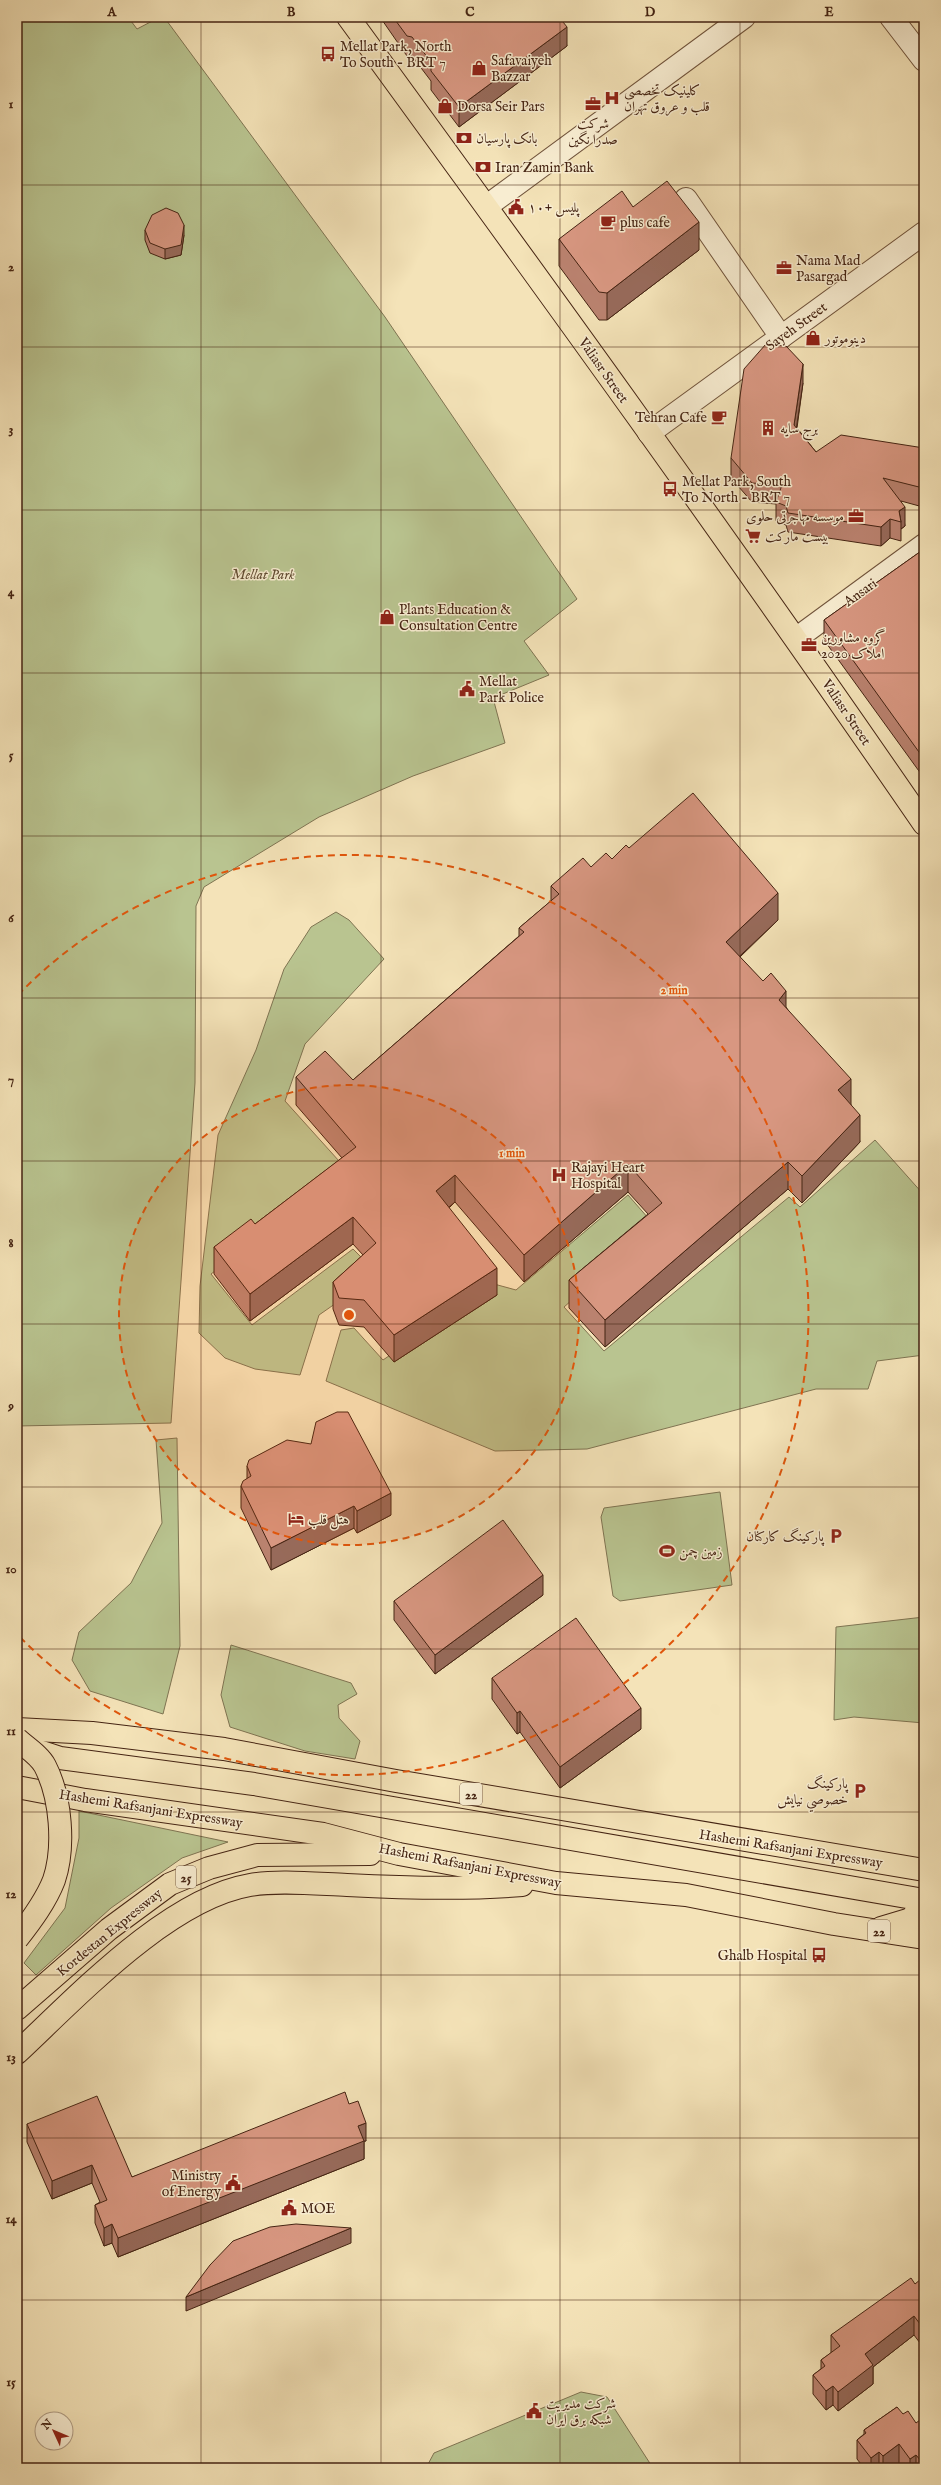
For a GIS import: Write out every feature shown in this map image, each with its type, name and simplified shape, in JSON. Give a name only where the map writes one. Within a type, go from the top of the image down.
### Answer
[{"type":"main road","name":"Valiasr Street","points":[[356,20],[486,206],[797,638],[924,824]]},
{"type":"main road","name":"Hashemi Rafsanjani Expressway","points":[[17,1729],[92,1733],[224,1749],[924,1870]]},
{"type":"main road","points":[[17,1739],[45,1766],[57,1800],[61,1835],[54,1879],[36,1915],[17,1939]]},
{"type":"main road","points":[[17,1744],[60,1758],[254,1784],[924,1901],[911,1919],[872,1930]]},
{"type":"main road","name":"Hashemi Rafsanjani Expressway","points":[[17,1787],[85,1800],[323,1834],[399,1854],[556,1882],[686,1895],[872,1930],[924,1938]]},
{"type":"main road","name":"Kordestan Expressway","points":[[17,2009],[109,1929],[170,1884],[210,1868],[257,1856],[399,1854]]},
{"type":"main road","points":[[887,1864],[913,1878],[924,1890]]},
{"type":"main road","points":[[17,2053],[127,1952],[165,1923],[205,1900],[250,1885],[306,1884],[406,1888],[506,1886],[556,1882]]},
{"type":"street","points":[[486,206],[744,17]]},
{"type":"street","points":[[891,17],[924,60]]},
{"type":"street","points":[[686,199],[781,337]]},
{"type":"street","name":"Sayeh Street","points":[[649,433],[924,233]]},
{"type":"street","name":"Ansari","points":[[797,638],[924,545]]},
{"type":"green space","name":"Mellat Park","points":[[17,17],[128,17],[137,29],[160,17],[164,17],[385,317],[577,599],[524,641],[549,675],[493,698],[505,743],[413,776],[319,817],[204,887],[196,906],[195,1083],[171,1423],[17,1426]]},
{"type":"green space","points":[[336,912],[349,920],[384,959],[305,1044],[285,1101],[348,1171],[211,1274],[252,1325],[353,1249],[378,1274],[319,1315],[300,1375],[255,1369],[225,1358],[199,1333],[200,1286],[218,1135],[256,1050],[284,969],[311,927]]},
{"type":"green space","points":[[875,1140],[924,1195],[924,1355],[877,1361],[868,1389],[816,1389],[587,1449],[495,1451],[326,1381],[341,1330],[354,1328],[383,1360],[494,1284],[516,1290],[628,1195],[656,1227],[564,1307],[604,1351],[789,1197],[800,1207]]},
{"type":"green space","points":[[177,1438],[180,1646],[163,1714],[90,1691],[72,1660],[79,1632],[131,1583],[162,1523],[156,1440]]},
{"type":"green space","name":"زمین چمن","points":[[720,1492],[732,1585],[620,1601],[613,1596],[601,1517],[604,1508]]},
{"type":"green space","points":[[924,1617],[924,1723],[854,1717],[834,1720],[836,1627]]},
{"type":"green space","points":[[231,1645],[351,1683],[357,1694],[338,1705],[339,1718],[360,1741],[355,1759],[305,1751],[230,1727],[221,1695]]},
{"type":"green space","points":[[79,1811],[228,1842],[182,1858],[111,1908],[36,1975],[24,1963],[65,1908],[79,1838]]},
{"type":"green space","points":[[581,2392],[607,2397],[653,2468],[426,2468],[434,2453]]},
{"type":"building","name":"Safavaiyeh Bazzar","points":[[393,17],[559,17],[567,27],[459,107],[431,71],[431,62],[412,37],[407,36]]},
{"type":"building","points":[[667,181],[699,222],[607,293],[599,292],[559,239],[622,191],[633,207]]},
{"type":"building","points":[[166,208],[178,213],[184,225],[181,245],[165,249],[150,243],[145,230],[152,215]]},
{"type":"building","points":[[766,344],[786,346],[803,364],[794,425],[816,452],[841,435],[924,448],[923,488],[883,478],[905,507],[899,511],[901,522],[890,519],[881,527],[788,513],[786,506],[776,502],[782,485],[752,483],[731,458],[744,369]]},
{"type":"building","points":[[924,549],[924,759],[824,620]]},
{"type":"building","points":[[693,793],[778,893],[726,942],[763,981],[771,973],[786,991],[779,1000],[851,1079],[838,1090],[860,1115],[802,1176],[788,1162],[605,1320],[569,1280],[662,1203],[628,1164],[524,1255],[455,1175],[436,1191],[497,1268],[394,1335],[364,1300],[339,1298],[333,1282],[376,1243],[353,1217],[250,1294],[214,1247],[251,1219],[255,1224],[356,1147],[296,1077],[325,1051],[353,1080],[524,932],[519,928],[559,894],[551,886],[583,858],[591,867],[606,853],[612,859],[626,845],[629,848]]},
{"type":"building","points":[[337,1412],[348,1412],[391,1493],[357,1511],[354,1506],[271,1548],[241,1486],[243,1481],[251,1476],[247,1466],[249,1460],[287,1440],[311,1444],[316,1422]]},
{"type":"building","points":[[503,1520],[543,1575],[435,1655],[394,1601]]},
{"type":"building","points":[[576,1618],[641,1708],[560,1767],[520,1711],[517,1713],[492,1678]]},
{"type":"building","points":[[345,2092],[349,2104],[358,2101],[366,2123],[358,2126],[364,2141],[118,2238],[112,2224],[104,2228],[95,2205],[107,2200],[92,2165],[52,2181],[27,2124],[97,2096],[132,2177]]},
{"type":"building","points":[[296,2224],[351,2228],[186,2297],[210,2265],[233,2241],[270,2227]]},
{"type":"building","points":[[911,2278],[915,2284],[921,2279],[924,2283],[924,2327],[923,2328],[914,2316],[865,2354],[873,2365],[838,2392],[833,2386],[826,2391],[813,2375],[825,2366],[821,2360],[840,2346],[831,2335]]},
{"type":"building","points":[[897,2407],[903,2414],[908,2411],[916,2423],[924,2417],[924,2458],[921,2461],[916,2455],[910,2459],[899,2444],[883,2456],[879,2452],[871,2458],[857,2440],[866,2433],[864,2430]]},
{"type":"place","name":"Mellat Park, North To South - BRT 7","points":[[328,54]]},
{"type":"place","name":"Safavaiyeh Bazzar","points":[[479,68]]},
{"type":"place","name":"کلینیک تخصصی قلب و عروق تهران","points":[[612,98]]},
{"type":"place","name":"شرکت صدرا نگین","points":[[593,104]]},
{"type":"place","name":"Dorsa Seir Pars","points":[[445,106]]},
{"type":"place","name":"بانک پارسیان","points":[[464,138]]},
{"type":"place","name":"Iran Zamin Bank","points":[[483,167]]},
{"type":"place","name":"پلیس +۱۰","points":[[516,207]]},
{"type":"place","name":"plus cafe","points":[[608,222]]},
{"type":"place","name":"Nama Mad Pasargad","points":[[784,268]]},
{"type":"place","name":"دینوموتور","points":[[813,338]]},
{"type":"place","name":"Tehran Cafe","points":[[719,417]]},
{"type":"place","name":"برج سایه","points":[[768,428]]},
{"type":"place","name":"Mellat Park, South To North - BRT 7","points":[[670,489]]},
{"type":"place","name":"موسسه مهاجرتی حلوی","points":[[856,516]]},
{"type":"place","name":"بیست مارکت","points":[[753,536]]},
{"type":"place","name":"Plants Education & Consultation Centre","points":[[387,617]]},
{"type":"place","name":"گروه مشاورین املاک 2020","points":[[809,645]]},
{"type":"place","name":"Mellat Park Police","points":[[467,689]]},
{"type":"place","name":"Rajayi Heart Hospital","points":[[559,1175]]},
{"type":"place","name":"هتل قلب","points":[[296,1519]]},
{"type":"place","name":"پارکینگ کارکنان","points":[[836,1536]]},
{"type":"place","name":"زمین چمن","points":[[667,1551]]},
{"type":"place","name":"پاركينگ خصوصي نيايش","points":[[860,1791]]},
{"type":"place","name":"Ghalb Hospital","points":[[819,1955]]},
{"type":"place","name":"Ministry of Energy","points":[[233,2183]]},
{"type":"place","name":"MOE","points":[[289,2208]]},
{"type":"place","name":"شرکت مدیریت شبکه برق ایران","points":[[534,2411]]}]
